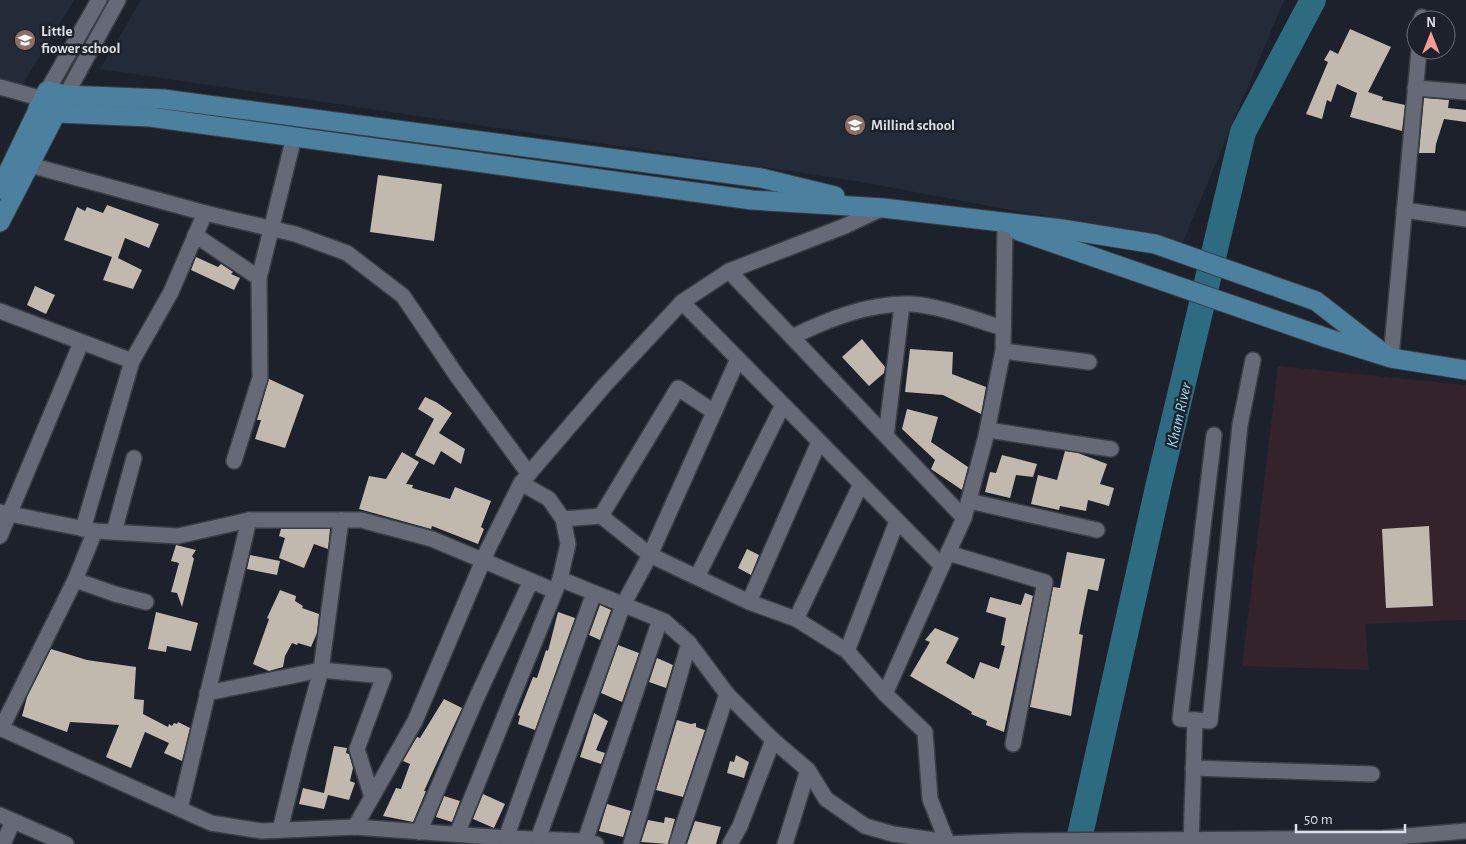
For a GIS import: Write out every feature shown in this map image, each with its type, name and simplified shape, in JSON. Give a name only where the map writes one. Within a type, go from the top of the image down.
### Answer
[{"type":"main road","points":[[43,99],[66,94],[163,99],[761,178],[883,208]]},
{"type":"main road","points":[[0,222],[66,94]]},
{"type":"main road","points":[[43,99],[57,113],[150,117],[752,200],[883,208],[982,219],[1062,229],[1161,246],[1316,301],[1390,357]]},
{"type":"main road","points":[[0,189],[43,99]]},
{"type":"main road","points":[[982,219],[1254,313],[1390,357],[1466,370]]},
{"type":"street","points":[[0,87],[43,99],[99,0]]},
{"type":"street","points":[[66,94],[118,0]]},
{"type":"street","points":[[1390,357],[1418,60]]},
{"type":"street","points":[[1415,88],[1466,92]]},
{"type":"street","points":[[234,461],[260,378],[259,278],[294,137]]},
{"type":"street","points":[[30,165],[204,213],[272,229],[347,252],[403,296],[525,478],[549,498],[563,519],[568,544],[557,585],[458,834]]},
{"type":"street","points":[[355,827],[415,720],[483,561],[525,478],[604,386],[682,302],[729,271],[845,226],[883,208]]},
{"type":"street","points":[[1404,210],[1466,219]]},
{"type":"street","points":[[204,213],[171,292],[132,361],[75,580],[1,729],[211,823],[255,835],[272,844]]},
{"type":"street","points":[[885,694],[964,518],[988,430],[1003,351],[1005,226]]},
{"type":"street","points":[[195,235],[259,278]]},
{"type":"street","points":[[729,271],[964,518]]},
{"type":"street","points":[[682,302],[898,521],[945,560],[1045,582],[1013,744]]},
{"type":"street","points":[[792,337],[833,317],[876,307],[910,304],[956,314],[1004,328]]},
{"type":"street","points":[[886,436],[902,305]]},
{"type":"street","points":[[0,311],[132,361]]},
{"type":"street","points":[[0,536],[4,513],[81,343]]},
{"type":"street","points":[[1003,351],[1088,362]]},
{"type":"street","points":[[538,839],[623,605],[650,555],[738,359]]},
{"type":"street","points":[[1214,435],[1180,719],[1210,721],[1240,425],[1253,360]]},
{"type":"street","points":[[601,516],[678,388],[714,412]]},
{"type":"street","points":[[697,577],[783,406]]},
{"type":"street","points":[[988,430],[1111,449]]},
{"type":"street","points":[[749,602],[818,442]]},
{"type":"street","points":[[114,532],[134,458]]},
{"type":"street","points":[[796,619],[861,484]]},
{"type":"street","points":[[969,501],[1096,530]]},
{"type":"street","points":[[4,513],[89,530],[178,536],[249,520],[361,520],[432,539],[531,581],[594,593],[660,620],[689,643],[727,694],[773,740],[808,770],[826,799],[865,826],[893,834],[946,843],[1117,840],[1191,842],[1391,841],[1466,831]]},
{"type":"street","points":[[563,519],[601,516],[650,555],[749,602],[796,619],[846,652],[885,694],[925,732],[930,799],[946,843]]},
{"type":"street","points":[[180,809],[249,520]]},
{"type":"street","points":[[280,830],[322,670],[341,520]]},
{"type":"street","points":[[846,652],[898,521]]},
{"type":"street","points":[[75,580],[115,594],[146,602]]},
{"type":"street","points":[[419,832],[476,699],[531,581]]},
{"type":"street","points":[[500,840],[594,593]]},
{"type":"street","points":[[255,835],[280,830],[355,827],[458,834],[500,840],[538,839],[590,842],[660,620]]},
{"type":"street","points":[[631,844],[689,643]]},
{"type":"street","points":[[208,693],[322,670],[384,676],[357,749],[372,797]]},
{"type":"street","points":[[677,844],[727,694]]},
{"type":"street","points":[[1191,842],[1195,720]]},
{"type":"street","points":[[730,844],[740,826],[773,740]]},
{"type":"street","points":[[1193,768],[1372,774]]},
{"type":"street","points":[[784,844],[808,770]]},
{"type":"street","points":[[3,844],[6,818],[66,844]]},
{"type":"shaded area","name":"Little fiower school","points":[[0,0],[74,0],[21,87],[0,80]]},
{"type":"shaded area","name":"Millind school","points":[[141,0],[1284,0],[1183,242],[856,181],[100,69]]},
{"type":"shaded area","points":[[1278,366],[1466,385],[1466,620],[1365,624],[1369,670],[1242,666]]},
{"type":"building","points":[[1350,29],[1391,47],[1368,92],[1383,97],[1382,100],[1405,105],[1402,131],[1350,117],[1357,93],[1337,84],[1331,102],[1327,100],[1322,119],[1306,114],[1328,62],[1324,60],[1330,50],[1338,54]]},
{"type":"building","points":[[1424,98],[1449,100],[1448,108],[1466,110],[1466,122],[1444,119],[1435,153],[1419,153]]},
{"type":"building","points":[[378,175],[442,184],[434,241],[370,232]]},
{"type":"building","points":[[107,205],[159,224],[149,248],[125,238],[118,258],[142,270],[133,289],[103,280],[112,257],[64,240],[77,207],[85,211],[87,207],[103,213]]},
{"type":"building","points":[[196,257],[218,267],[221,264],[233,272],[231,274],[240,278],[234,290],[191,270]]},
{"type":"building","points":[[35,286],[55,295],[46,314],[27,305]]},
{"type":"building","points":[[862,339],[885,367],[884,373],[869,386],[842,357]]},
{"type":"building","points":[[910,349],[953,352],[952,374],[986,387],[981,414],[943,395],[905,392]]},
{"type":"building","points":[[269,379],[304,395],[285,448],[255,439],[261,420],[257,420]]},
{"type":"building","points":[[425,397],[452,413],[439,433],[465,449],[461,464],[441,451],[434,465],[415,455],[434,419],[418,409]]},
{"type":"building","points":[[907,409],[938,417],[931,442],[968,467],[962,490],[931,469],[935,460],[902,429]]},
{"type":"building","points":[[1065,451],[1078,453],[1107,464],[1100,484],[1114,488],[1109,506],[1088,500],[1086,511],[1060,506],[1059,510],[1031,504],[1038,475],[1057,480]]},
{"type":"building","points":[[402,452],[419,462],[406,484],[413,485],[412,488],[450,499],[455,487],[491,501],[481,527],[484,529],[478,544],[432,526],[431,529],[359,509],[369,476],[386,479]]},
{"type":"building","points":[[1002,455],[1037,464],[1033,477],[1016,475],[1010,498],[985,492],[990,472],[996,473]]},
{"type":"building","points":[[1429,526],[1433,606],[1386,608],[1382,529]]},
{"type":"building","points":[[281,529],[330,529],[328,549],[314,544],[304,568],[279,558],[285,538],[279,536]]},
{"type":"building","points":[[176,545],[196,550],[192,556],[194,559],[182,607],[177,593],[171,592],[179,563],[171,561]]},
{"type":"building","points":[[747,549],[759,555],[751,575],[738,568]]},
{"type":"building","points":[[1067,552],[1105,559],[1098,591],[1088,589],[1079,634],[1083,635],[1071,716],[1030,707],[1053,587],[1060,588]]},
{"type":"building","points":[[250,555],[280,561],[277,575],[247,569]]},
{"type":"building","points":[[280,590],[296,596],[295,601],[303,606],[302,608],[319,614],[317,633],[311,647],[292,643],[285,656],[283,667],[269,671],[253,664],[269,619],[267,618]]},
{"type":"building","points":[[1025,593],[1033,596],[1004,732],[986,725],[987,721],[971,714],[972,712],[910,676],[930,642],[925,640],[935,628],[959,638],[946,663],[974,679],[980,662],[999,669],[1005,646],[1001,645],[1006,618],[986,612],[990,597],[1021,605]]},
{"type":"building","points":[[600,605],[611,610],[600,640],[589,635]]},
{"type":"building","points":[[156,612],[198,623],[191,651],[167,646],[166,652],[148,649]]},
{"type":"building","points":[[558,612],[575,618],[535,730],[518,724],[520,716],[518,715],[533,677],[537,678],[546,650],[548,651]]},
{"type":"building","points":[[618,645],[639,653],[622,702],[601,693]]},
{"type":"building","points":[[51,649],[87,660],[136,667],[134,699],[144,700],[143,714],[168,727],[169,724],[172,726],[178,722],[190,728],[182,761],[164,753],[169,743],[145,732],[131,768],[106,757],[119,725],[70,722],[67,732],[22,716],[27,697]]},
{"type":"building","points":[[657,658],[673,665],[666,688],[649,682]]},
{"type":"building","points":[[444,699],[462,708],[424,791],[426,791],[413,822],[383,816],[396,788],[401,789],[410,764],[403,761],[417,737],[420,738]]},
{"type":"building","points":[[594,713],[608,721],[596,750],[605,753],[601,764],[580,757]]},
{"type":"building","points":[[677,720],[691,724],[696,723],[696,727],[705,730],[683,797],[656,790]]},
{"type":"building","points":[[334,746],[347,748],[346,753],[349,754],[353,768],[350,781],[355,783],[349,800],[328,795],[324,809],[299,804],[303,788],[324,793]]},
{"type":"building","points":[[736,755],[749,762],[744,778],[727,773],[730,761],[734,762]]},
{"type":"building","points":[[483,794],[505,804],[494,828],[473,819]]},
{"type":"building","points":[[444,796],[460,801],[452,822],[436,817]]},
{"type":"building","points":[[607,804],[631,811],[623,837],[599,831]]},
{"type":"building","points":[[665,817],[675,819],[668,844],[641,842],[648,820],[664,823]]},
{"type":"building","points":[[695,821],[721,827],[716,844],[687,844]]},
{"type":"waterway","name":"Kham River","points":[[1078,844],[1159,483],[1243,132],[1313,0]]},
{"type":"place","name":"Little fiower school","points":[[25,40]]},
{"type":"place","name":"Millind school","points":[[855,125]]}]
